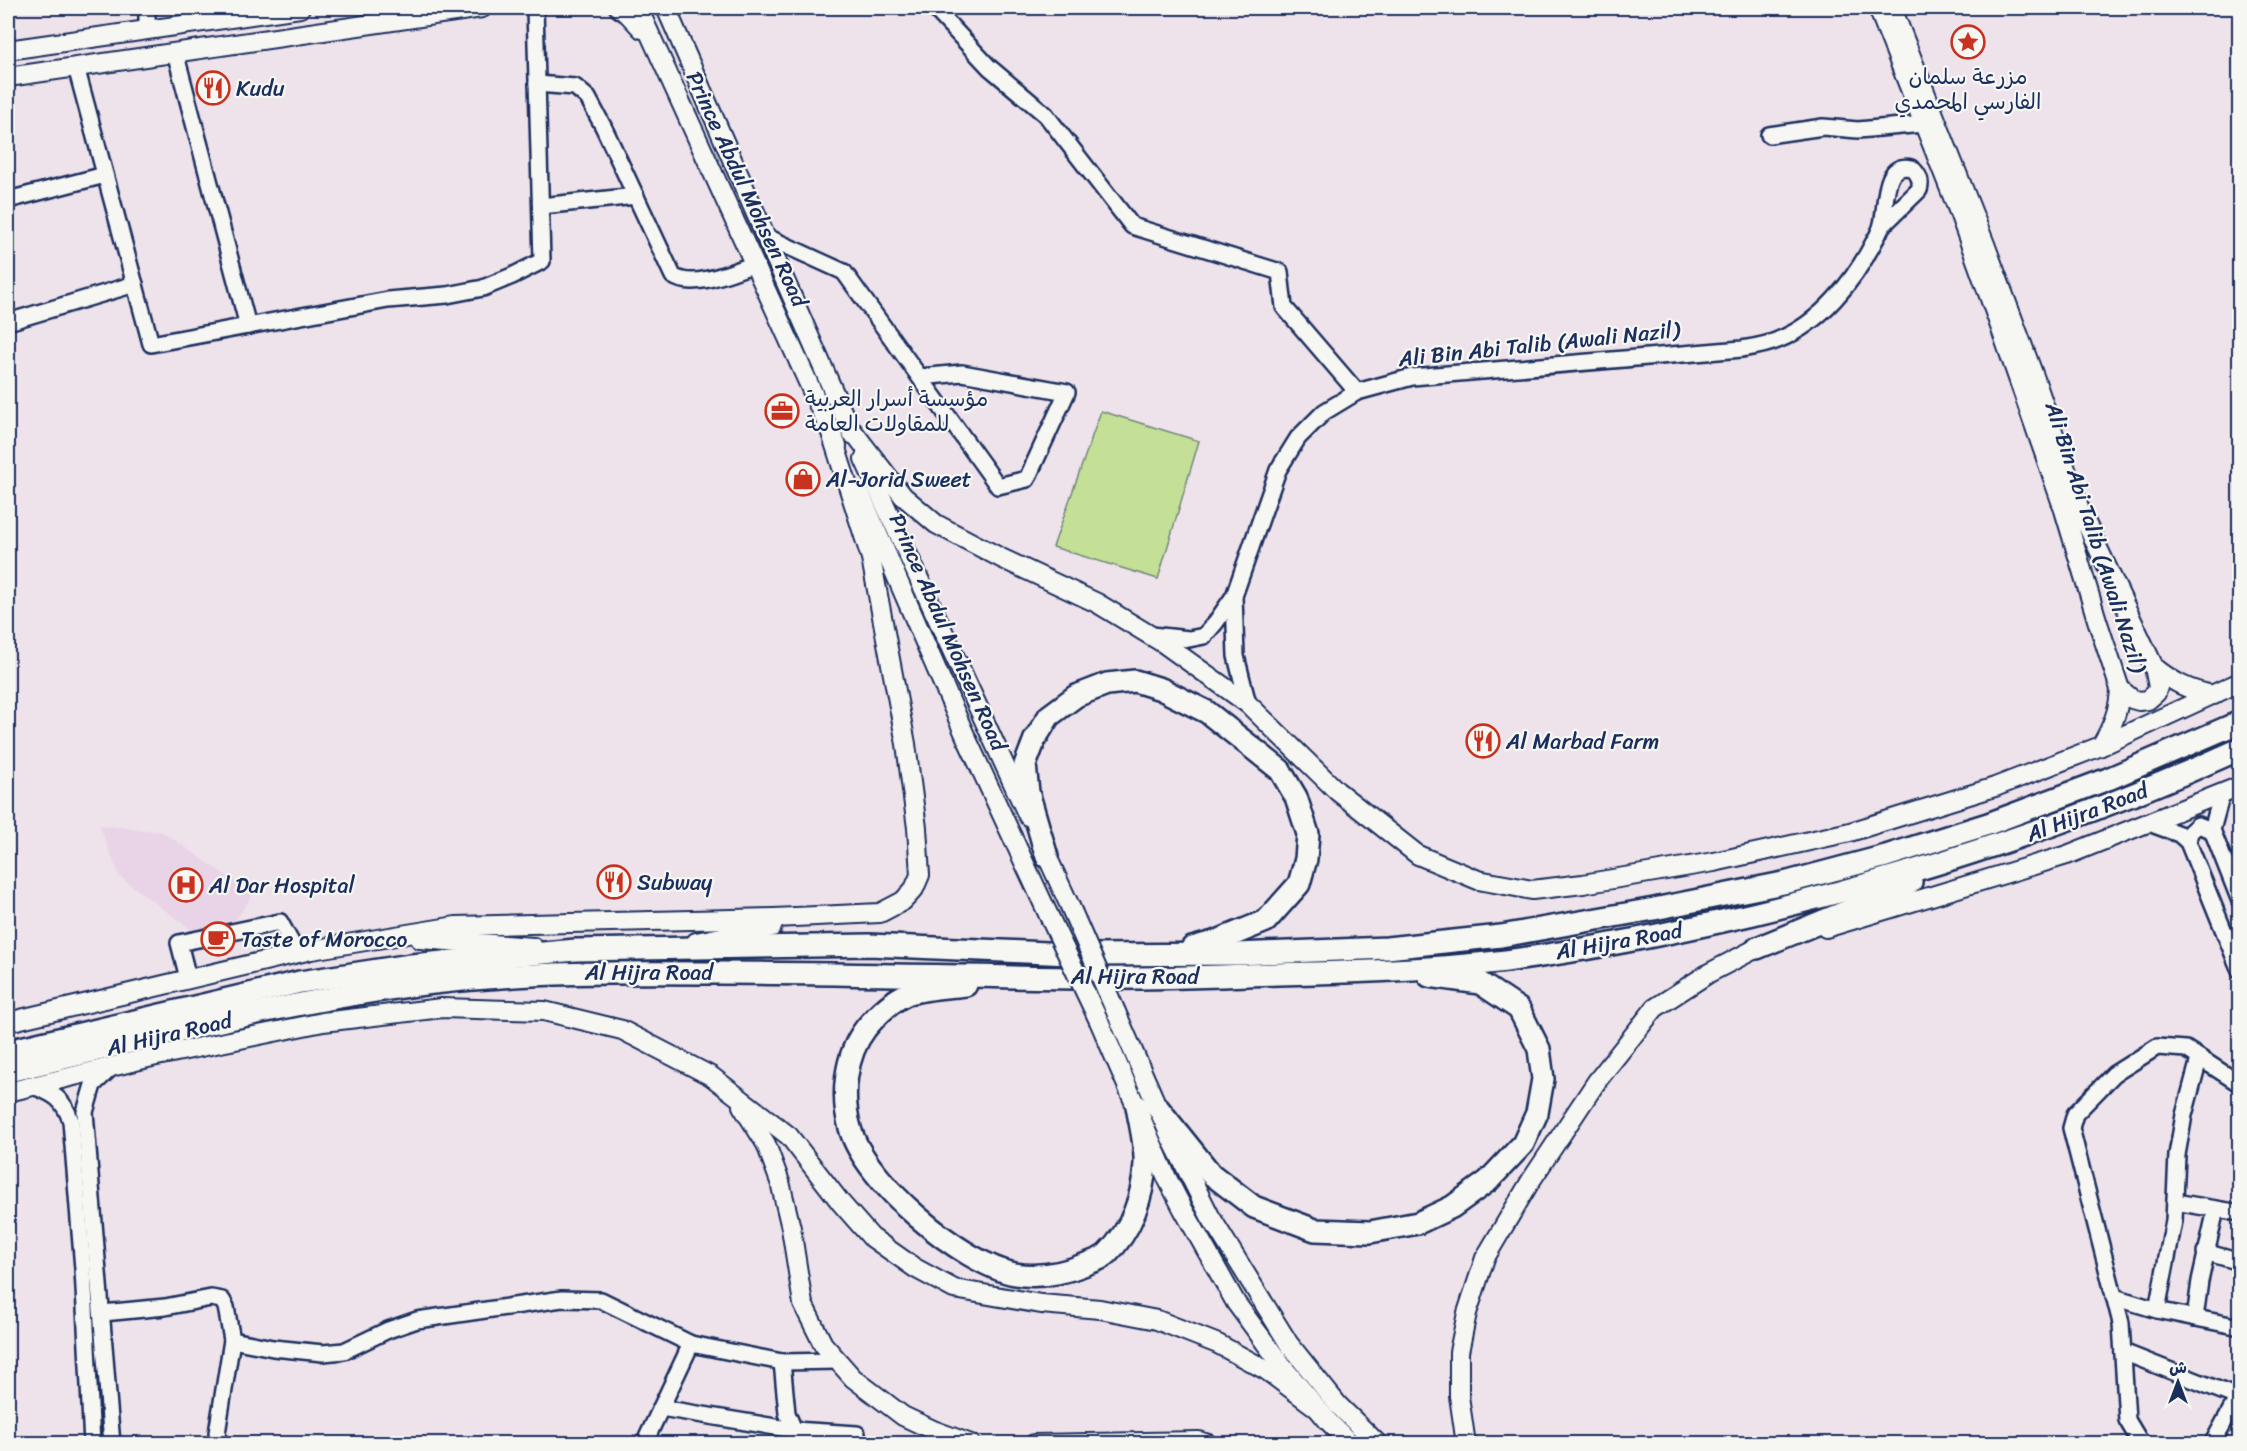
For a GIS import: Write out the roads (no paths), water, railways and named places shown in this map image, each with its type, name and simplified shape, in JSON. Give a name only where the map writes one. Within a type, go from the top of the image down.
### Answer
[{"type":"highway","points":[[1047,857],[1028,792],[1025,765],[1035,739],[1049,716],[1076,696],[1107,684],[1135,681],[1161,689],[1207,712],[1280,770],[1296,797],[1308,834],[1306,859],[1299,884],[1266,921],[1217,940],[1167,954]]},
{"type":"highway","name":"Al Hijra Road","points":[[8,1051],[300,982],[411,965],[576,950],[869,945],[1091,955],[1237,954],[1387,948],[1502,936],[1788,882],[1886,856],[1988,824],[2108,779],[2240,722]]},
{"type":"highway","name":"Al Hijra Road","points":[[8,1071],[314,1001],[434,983],[578,972],[1020,975],[1097,978],[1393,971],[1507,961],[1662,936],[1795,904],[1959,857],[2113,803],[2240,749]]},
{"type":"highway","points":[[1757,948],[1882,897],[1959,857]]},
{"type":"highway","points":[[1147,1107],[1211,1174],[1254,1208],[1315,1230],[1370,1232],[1418,1223],[1452,1208],[1488,1181],[1523,1144],[1538,1113],[1543,1079],[1539,1049],[1519,1009],[1480,983],[1393,971]]},
{"type":"highway","points":[[1020,975],[907,994],[878,1013],[856,1041],[846,1081],[850,1129],[866,1162],[920,1220],[971,1257],[1014,1274],[1044,1275],[1074,1269],[1105,1256],[1123,1233],[1139,1203],[1145,1162],[1147,1107]]},
{"type":"main road","points":[[8,50],[300,8]]},
{"type":"main road","points":[[8,77],[482,8]]},
{"type":"main road","points":[[619,8],[628,14],[652,40]]},
{"type":"main road","name":"Prince Abdul Mohsen Road","points":[[638,8],[859,491],[965,735],[1099,1021],[1147,1107]]},
{"type":"main road","name":"Prince Abdul Mohsen Road","points":[[666,8],[848,425],[1069,904],[1116,1012],[1147,1107]]},
{"type":"main road","points":[[675,8],[675,29]]},
{"type":"main road","name":"Ali Bin Abi Talib (Awali Nazil)","points":[[1878,8],[1993,308],[2064,510],[2120,689],[2132,699],[2148,700],[2156,693],[2158,687],[2154,667],[2080,510],[1985,244],[1892,8]]},
{"type":"main road","points":[[848,425],[903,496],[936,524],[1000,558],[1097,603],[1150,635],[1248,704],[1337,790],[1418,855],[1478,880],[1532,890],[1714,862],[1850,832],[1995,787],[2101,746],[2240,682]]},
{"type":"main road","points":[[8,1022],[297,953],[456,926],[880,913],[903,901],[914,890],[920,875],[920,855],[897,691],[871,558],[832,436]]},
{"type":"main road","points":[[2154,667],[2182,687],[2214,694]]},
{"type":"main road","points":[[2101,746],[2115,721],[2120,689]]},
{"type":"main road","points":[[1466,1443],[1459,1396],[1459,1352],[1467,1313],[1485,1258],[1530,1182],[1597,1081],[1655,1008],[1709,973],[1757,948],[2067,855],[2240,786]]},
{"type":"main road","points":[[660,948],[838,915]]},
{"type":"main road","points":[[388,937],[576,950]]},
{"type":"main road","points":[[8,1092],[112,1066],[323,1022],[442,1008],[544,1011],[622,1030],[711,1077],[789,1136],[841,1203],[871,1237],[915,1268],[954,1288],[1041,1304],[1100,1309],[1157,1320],[1218,1344],[1266,1370],[1317,1408]]},
{"type":"main road","points":[[736,1097],[766,1144],[782,1188],[803,1304],[823,1344],[853,1378],[903,1416],[933,1430],[971,1443]]},
{"type":"main road","points":[[1147,1107],[1183,1209],[1236,1303],[1283,1367],[1317,1408],[1351,1443]]},
{"type":"main road","points":[[1147,1107],[1210,1216],[1289,1344],[1338,1405],[1378,1443]]},
{"type":"main road","points":[[782,1188],[784,1174],[789,1163],[794,1160],[812,1166]]},
{"type":"main road","points":[[1034,1443],[1199,1441],[1208,1443]]},
{"type":"street","points":[[147,8],[147,29]]},
{"type":"street","points":[[75,67],[151,344],[388,300],[483,288],[542,261],[535,8]]},
{"type":"street","points":[[934,8],[989,67],[1046,115],[1132,226],[1280,272],[1284,307],[1357,392]]},
{"type":"street","points":[[175,52],[248,326]]},
{"type":"street","points":[[537,84],[575,87],[588,98],[673,276],[678,280],[699,281],[755,264]]},
{"type":"street","points":[[1769,135],[1823,127],[1858,130],[1923,123]]},
{"type":"street","points":[[8,200],[105,176]]},
{"type":"street","points":[[541,206],[636,196]]},
{"type":"street","name":"Ali Bin Abi Talib (Awali Nazil)","points":[[1234,596],[1278,470],[1298,438],[1324,412],[1357,392],[1412,377],[1742,349],[1777,341],[1804,327],[1837,297],[1858,269],[1882,226]]},
{"type":"street","points":[[765,236],[844,272],[998,486],[1027,479],[1067,392],[962,373],[920,377]]},
{"type":"street","points":[[8,322],[135,284]]},
{"type":"street","points":[[1150,635],[1189,639],[1204,636],[1234,596]]},
{"type":"street","points":[[1234,596],[1236,656],[1248,704]]},
{"type":"street","points":[[2222,793],[2212,830],[2240,901]]},
{"type":"street","points":[[2150,823],[2179,834],[2188,842],[2240,971]]},
{"type":"street","points":[[2188,842],[2190,832],[2198,825],[2212,830]]},
{"type":"street","points":[[188,978],[179,943],[280,922],[297,953]]},
{"type":"street","points":[[2144,1443],[2139,1440],[2127,1420],[2121,1323],[2071,1128],[2075,1114],[2114,1074],[2157,1047],[2186,1049],[2240,1084]]},
{"type":"street","points":[[2157,1310],[2174,1221],[2179,1145],[2184,1115],[2199,1059]]},
{"type":"street","points":[[112,1066],[93,1085],[85,1112],[112,1443]]},
{"type":"street","points":[[33,1086],[59,1099],[67,1108],[71,1121],[83,1269],[92,1443]]},
{"type":"street","points":[[2175,1202],[2240,1213]]},
{"type":"street","points":[[2195,1318],[2205,1252],[2216,1209]]},
{"type":"street","points":[[2205,1252],[2240,1262]]},
{"type":"street","points":[[83,1269],[99,1268]]},
{"type":"street","points":[[2114,1297],[2157,1310],[2240,1327]]},
{"type":"street","points":[[103,1313],[211,1298],[222,1300],[226,1307],[232,1340],[217,1433],[219,1443]]},
{"type":"street","points":[[232,1340],[273,1348],[323,1353],[344,1351],[388,1330],[417,1320],[562,1299],[586,1298],[601,1300],[691,1344],[782,1362],[838,1361]]},
{"type":"street","points":[[644,1443],[691,1344]]},
{"type":"street","points":[[2123,1352],[2238,1395],[2212,1443]]},
{"type":"street","points":[[782,1362],[787,1413],[795,1437]]},
{"type":"street","points":[[661,1408],[795,1437],[856,1434],[858,1443]]},
{"type":"place","name":"مزرعة سلمان الفارسي المحمدي","points":[[1968,42]]},
{"type":"place","name":"Kudu","points":[[213,88]]},
{"type":"place","name":"مؤسسة أسرار العربية للمقاولات العامة","points":[[782,411]]},
{"type":"place","name":"Al-Jorid Sweet","points":[[803,479]]},
{"type":"place","name":"Al Marbad Farm","points":[[1483,741]]},
{"type":"place","name":"Subway","points":[[614,882]]},
{"type":"place","name":"Al Dar Hospital","points":[[186,885]]},
{"type":"place","name":"Taste of Morocco","points":[[218,939]]}]
